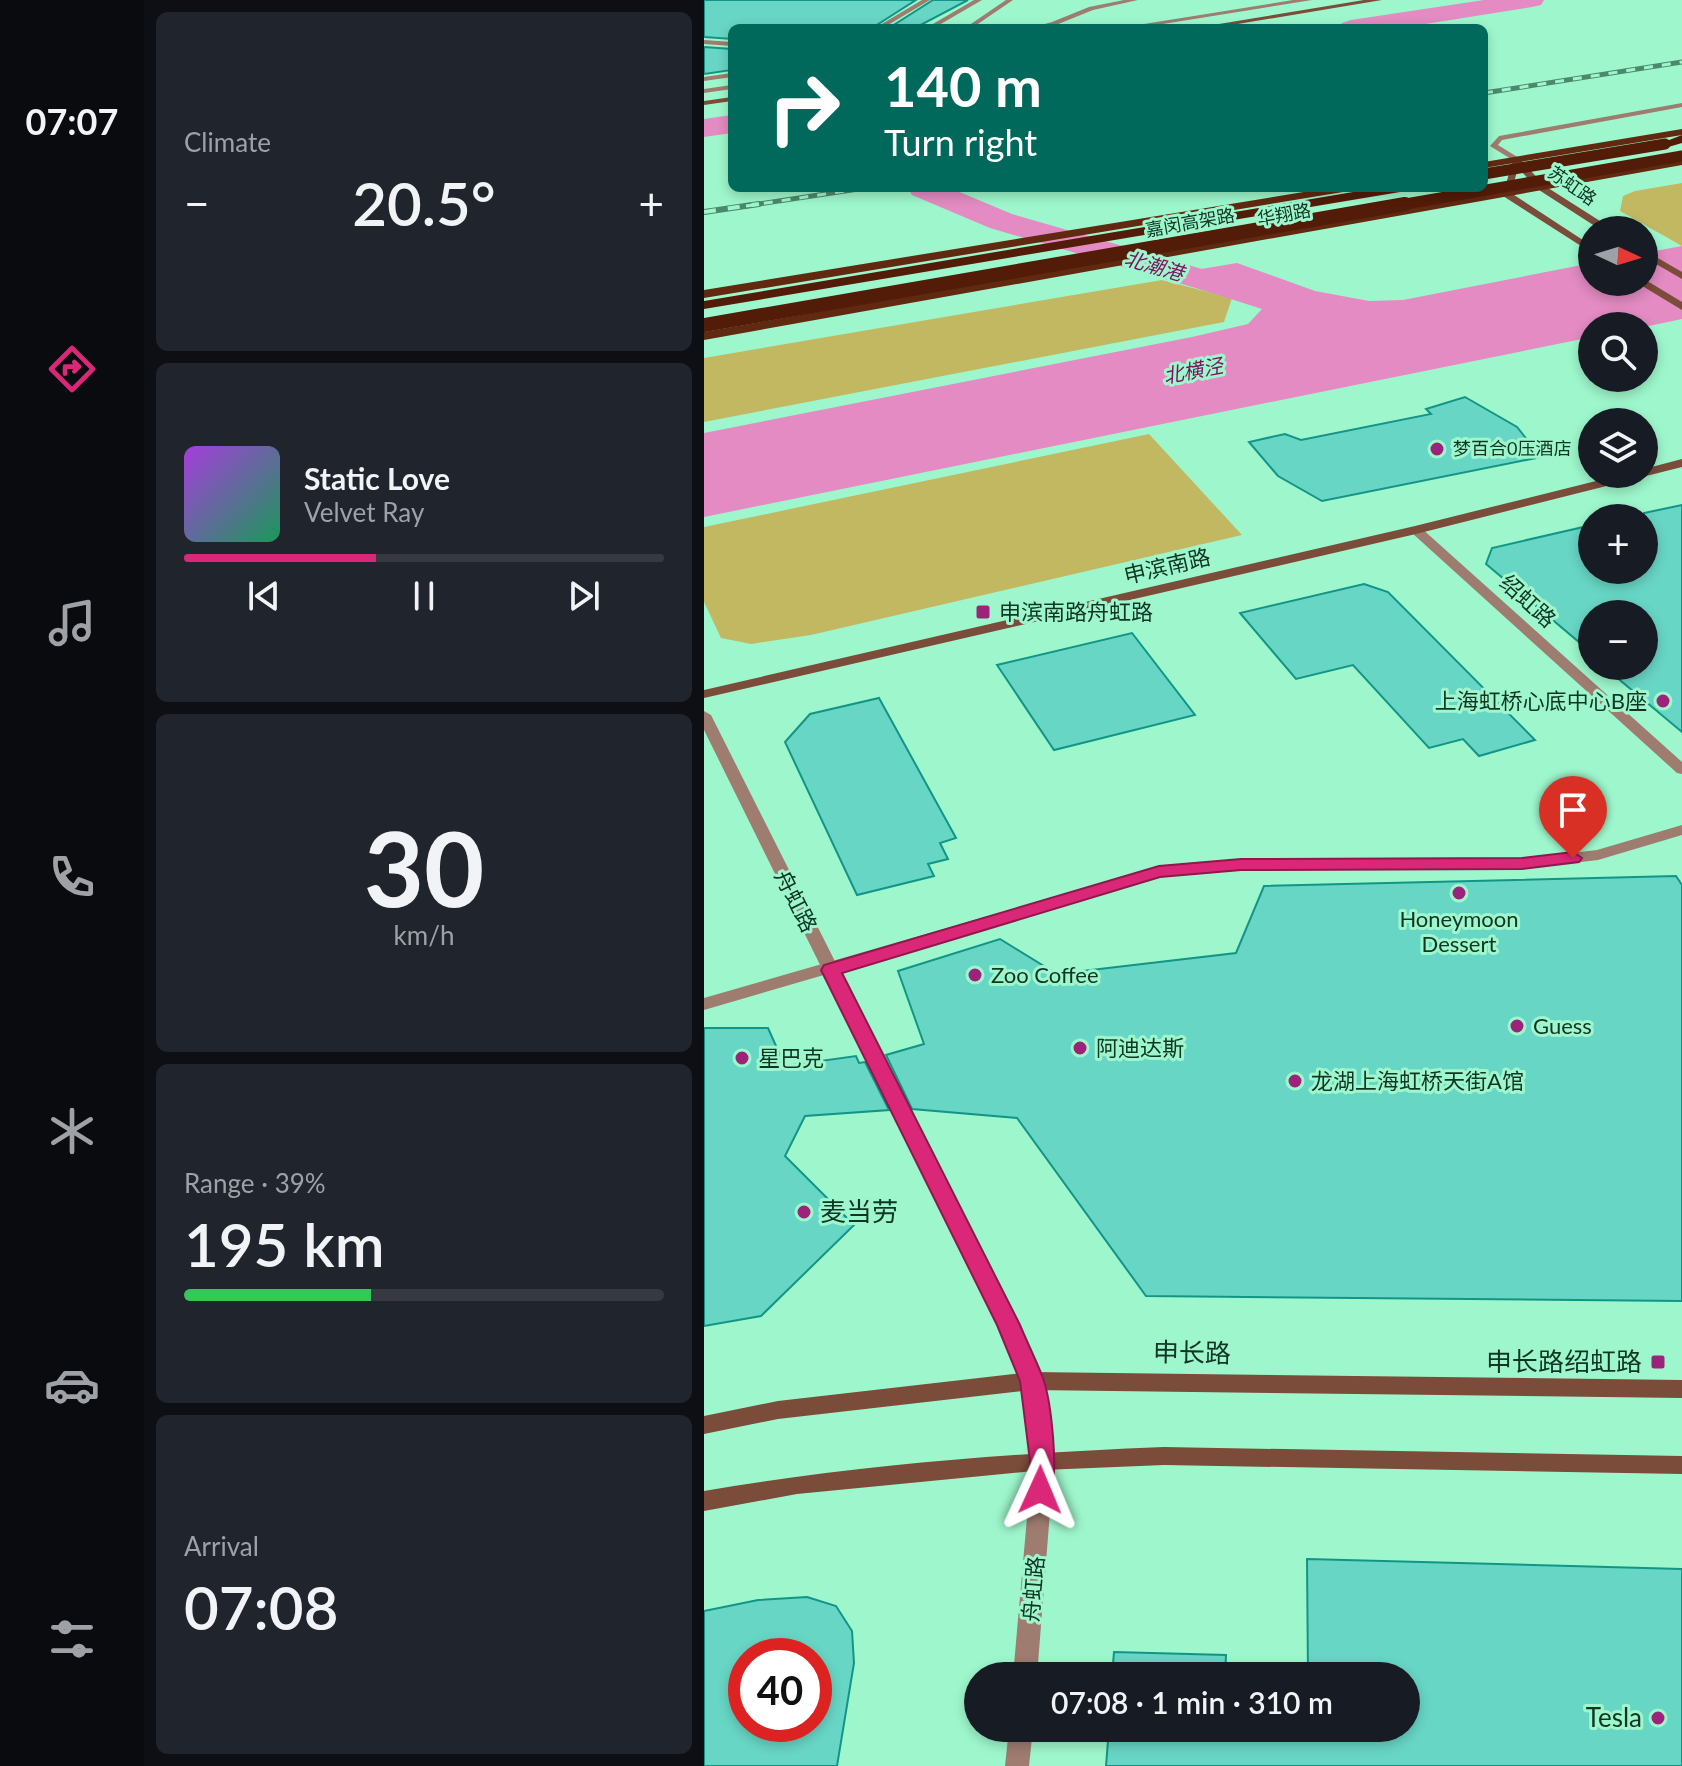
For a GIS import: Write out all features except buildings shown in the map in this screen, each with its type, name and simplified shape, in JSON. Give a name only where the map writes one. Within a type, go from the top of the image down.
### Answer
[{"type":"highway","points":[[1488,173],[1682,140]]},
{"type":"highway","name":"嘉闵高架路","points":[[1488,190],[1682,156]]},
{"type":"highway","name":"嘉闵高架路","points":[[704,305],[1376,192]]},
{"type":"highway","name":"嘉闵高架路","points":[[704,325],[1474,192]]},
{"type":"main road","points":[[1225,24],[1378,0]]},
{"type":"main road","points":[[704,103],[728,100]]},
{"type":"main road","points":[[1488,164],[1682,132]]},
{"type":"main road","name":"苏虹路","points":[[1516,160],[1542,188],[1586,216]]},
{"type":"main road","name":"苏虹路","points":[[1516,160],[1506,194],[1578,241]]},
{"type":"main road","name":"华翔路","points":[[704,336],[1682,162]]},
{"type":"main road","name":"华翔路","points":[[704,294],[1324,192]]},
{"type":"main road","points":[[1658,261],[1682,276]]},
{"type":"main road","points":[[1658,292],[1682,307]]},
{"type":"main road","name":"申滨南路","points":[[1658,469],[1682,463]]},
{"type":"main road","name":"申滨南路","points":[[704,694],[1416,530],[1582,488]]},
{"type":"main road","name":"申长路","points":[[704,1425],[778,1410],[1032,1381],[1682,1389]]},
{"type":"main road","points":[[704,1501],[797,1485],[1043,1461],[1164,1456],[1682,1465]]},
{"type":"street","points":[[1149,24],[1308,0]]},
{"type":"street","points":[[704,91],[728,88]]},
{"type":"street","name":"绍虹路","points":[[1416,530],[1682,770]]},
{"type":"street","name":"舟虹路","points":[[704,715],[1008,1325],[1032,1381],[1043,1461],[1026,1662]]},
{"type":"street","points":[[704,1004],[831,970],[1159,872],[1241,864],[1522,864],[1598,855],[1682,830]]},
{"type":"street","points":[[1017,1766],[1020,1742]]},
{"type":"lane","points":[[885,24],[927,0]]},
{"type":"lane","points":[[938,23],[979,0]]},
{"type":"lane","points":[[974,24],[1010,0]]},
{"type":"lane","points":[[1054,24],[1091,8],[1135,0]]},
{"type":"lane","points":[[704,42],[728,44]]},
{"type":"lane","points":[[704,79],[728,76]]},
{"type":"lane","points":[[1516,160],[1494,146],[1499,138],[1682,105]]},
{"type":"shaded area","points":[[1682,183],[1682,246],[1658,232],[1658,216],[1629,216],[1620,211],[1623,196]]},
{"type":"shaded area","points":[[1162,280],[1232,298],[1224,322],[704,422],[704,358]]},
{"type":"shaded area","points":[[1149,434],[1242,535],[811,635],[751,644],[721,638],[704,602],[704,527]]},
{"type":"water","name":"北横泾","points":[[1682,246],[1682,319],[1658,324],[1658,312],[1578,312],[1578,340],[704,517],[704,433],[1192,337],[1248,324],[1262,309],[1159,276],[1237,263],[1315,291],[1369,301],[1403,300],[1578,266],[1578,296],[1658,296],[1658,250]]},
{"type":"waterway","points":[[1377,24],[1532,0]]},
{"type":"waterway","points":[[704,128],[728,125]]},
{"type":"waterway","name":"北潮港","points":[[932,192],[1001,221],[1249,293]]},
{"type":"railway","points":[[1488,92],[1682,62]]},
{"type":"railway","points":[[746,206],[839,192]]},
{"type":"railway","points":[[704,212],[759,204]]},
{"type":"place","name":"梦百合0压酒店","points":[[1437,449]]},
{"type":"place","name":"申滨南路舟虹路","points":[[983,612]]},
{"type":"place","name":"上海虹桥心底中心B座","points":[[1663,701]]},
{"type":"place","name":"Honeymoon Dessert","points":[[1459,893]]},
{"type":"place","name":"Zoo Coffee","points":[[975,975]]},
{"type":"place","name":"Guess","points":[[1517,1026]]},
{"type":"place","name":"阿迪达斯","points":[[1080,1048]]},
{"type":"place","name":"星巴克","points":[[742,1058]]},
{"type":"place","name":"龙湖上海虹桥天街A馆","points":[[1295,1081]]},
{"type":"place","name":"麦当劳","points":[[804,1212]]},
{"type":"place","name":"申长路绍虹路","points":[[1658,1362]]},
{"type":"place","name":"Tesla","points":[[1658,1718]]},
{"type":"route","points":[[1040,1490],[1043,1461],[1032,1381],[1008,1325],[831,970],[1159,872],[1241,864],[1522,864],[1573,858]]}]
